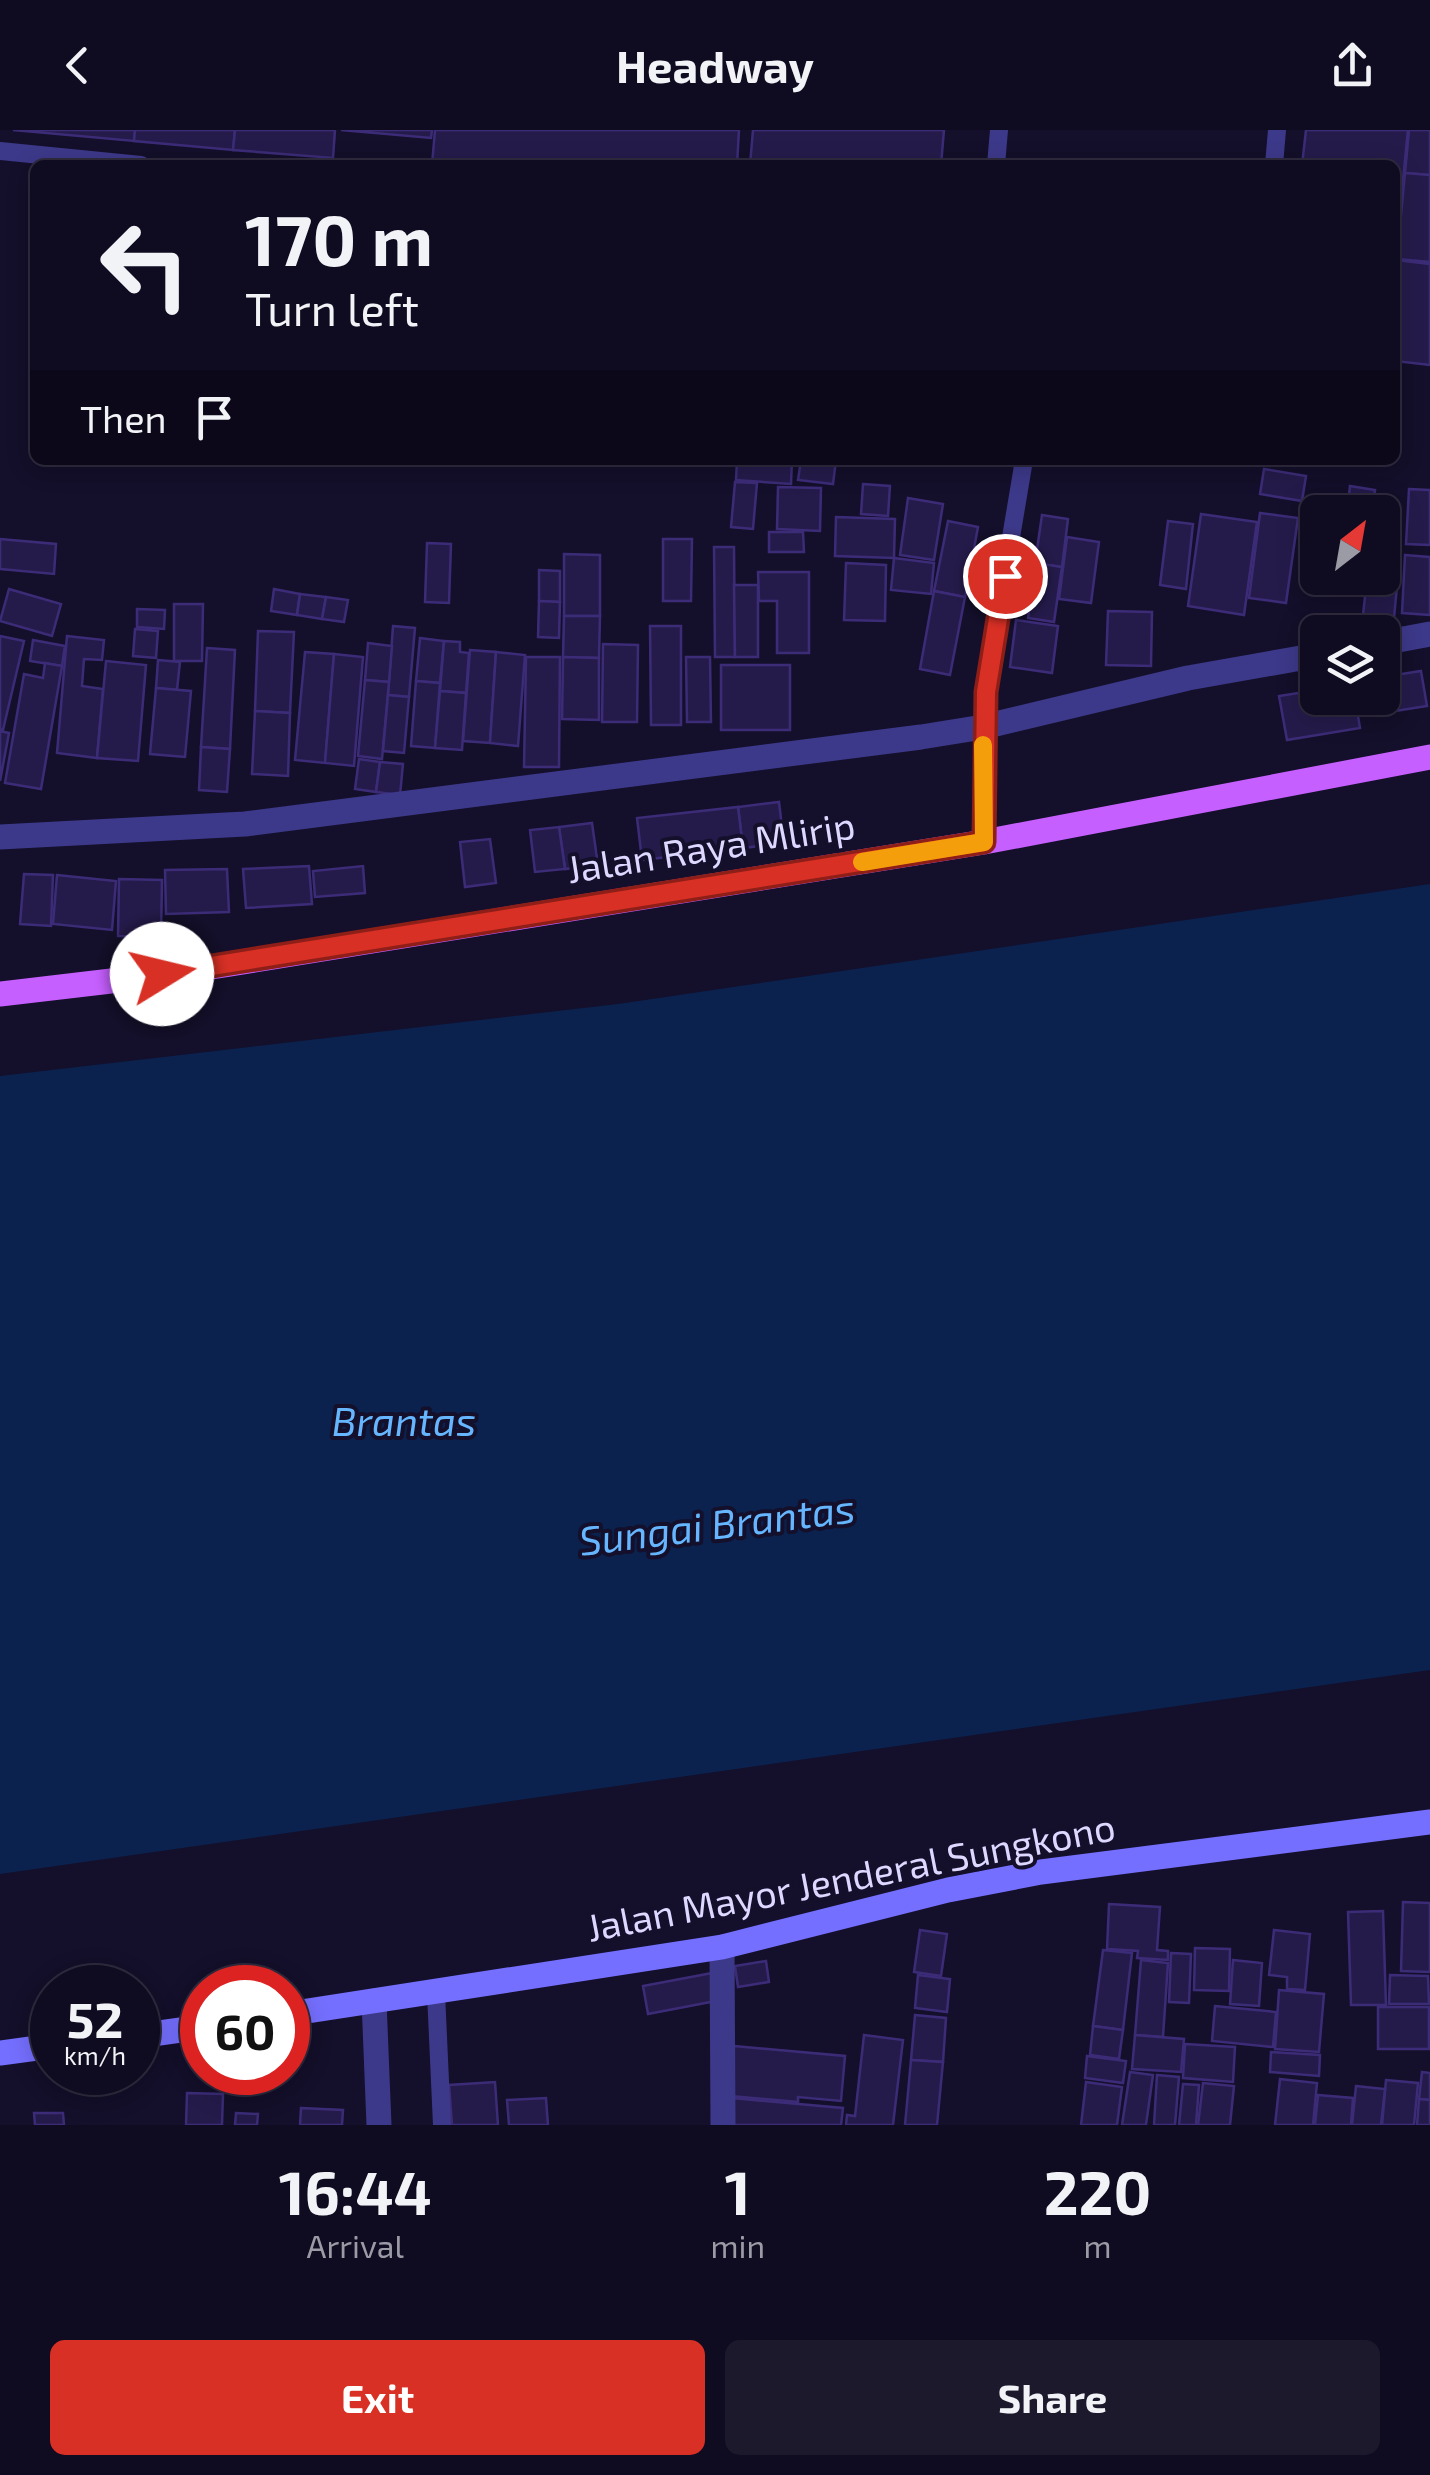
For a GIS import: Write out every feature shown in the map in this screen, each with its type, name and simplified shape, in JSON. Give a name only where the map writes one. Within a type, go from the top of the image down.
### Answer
[{"type":"main road","name":"Jalan Raya Mlirip","points":[[0,994],[181,972],[984,842],[1430,756]]},
{"type":"main road","name":"Jalan Mayor Jenderal Sungkono","points":[[310,2011],[722,1947],[948,1890],[1041,1872],[1430,1822]]},
{"type":"main road","points":[[0,2053],[30,2049]]},
{"type":"street","points":[[1400,640],[1430,634]]},
{"type":"street","points":[[0,837],[245,824],[983,727],[1188,678],[1300,657]]},
{"type":"street","points":[[722,1947],[723,2125]]},
{"type":"street","points":[[374,2001],[379,2125]]},
{"type":"lane","points":[[996,160],[999,130]]},
{"type":"lane","points":[[1275,160],[1278,130]]},
{"type":"lane","points":[[0,150],[94,160]]},
{"type":"lane","points":[[984,842],[983,727],[988,673],[1023,465]]},
{"type":"lane","points":[[436,1993],[442,2125]]},
{"type":"water","name":"Brantas","points":[[1430,884],[1430,1670],[0,1874],[0,1076],[618,1004]]},
{"type":"building","points":[[13,130],[135,130],[134,141]]},
{"type":"building","points":[[135,130],[235,130],[233,150],[134,141]]},
{"type":"building","points":[[235,130],[335,130],[333,158],[233,150]]},
{"type":"building","points":[[341,130],[432,130],[431,138]]},
{"type":"building","points":[[435,130],[739,130],[737,160],[432,160]]},
{"type":"building","points":[[753,130],[944,130],[941,160],[750,160]]},
{"type":"building","points":[[1306,130],[1408,130],[1400,210],[1400,160],[1303,160]]},
{"type":"building","points":[[1409,130],[1430,130],[1430,175],[1405,173]]},
{"type":"building","points":[[1405,173],[1430,175],[1430,262],[1400,259]]},
{"type":"building","points":[[1400,261],[1430,264],[1430,365],[1400,362]]},
{"type":"building","points":[[737,465],[792,465],[791,484],[736,480]]},
{"type":"building","points":[[800,465],[835,465],[833,484],[798,480]]},
{"type":"building","points":[[1264,469],[1306,476],[1300,501],[1260,494]]},
{"type":"building","points":[[735,482],[757,483],[753,529],[731,527]]},
{"type":"building","points":[[863,484],[890,486],[888,516],[861,514]]},
{"type":"building","points":[[1350,486],[1375,490],[1374,495],[1349,495]]},
{"type":"building","points":[[778,487],[821,488],[820,531],[777,529]]},
{"type":"building","points":[[1409,489],[1430,490],[1430,545],[1406,544]]},
{"type":"building","points":[[908,498],[943,504],[934,560],[900,555]]},
{"type":"building","points":[[1260,513],[1298,518],[1286,603],[1249,598]]},
{"type":"building","points":[[1201,514],[1257,522],[1244,615],[1188,606]]},
{"type":"building","points":[[1042,515],[1068,519],[1062,567],[1035,563]]},
{"type":"building","points":[[836,517],[895,519],[894,558],[835,556]]},
{"type":"building","points":[[948,521],[978,527],[965,597],[934,591]]},
{"type":"building","points":[[1168,521],[1193,524],[1186,589],[1160,585]]},
{"type":"building","points":[[769,532],[803,532],[804,552],[769,552]]},
{"type":"building","points":[[1067,537],[1099,542],[1091,603],[1059,599]]},
{"type":"building","points":[[0,539],[56,544],[54,574],[0,569]]},
{"type":"building","points":[[663,539],[692,539],[691,601],[663,601]]},
{"type":"building","points":[[427,543],[451,544],[449,603],[425,602]]},
{"type":"building","points":[[714,547],[734,547],[735,657],[715,657]]},
{"type":"building","points":[[564,554],[600,555],[600,616],[564,616]]},
{"type":"building","points":[[1405,555],[1430,557],[1430,615],[1402,613]]},
{"type":"building","points":[[894,558],[934,563],[931,594],[891,590]]},
{"type":"building","points":[[846,563],[886,565],[885,621],[844,620]]},
{"type":"building","points":[[1035,563],[1062,567],[1054,622],[1028,618]]},
{"type":"building","points":[[539,570],[560,571],[560,602],[539,601]]},
{"type":"building","points":[[758,572],[809,572],[809,653],[777,653],[777,601],[759,601]]},
{"type":"building","points":[[734,585],[758,585],[758,657],[735,657]]},
{"type":"building","points":[[9,589],[61,604],[52,636],[0,621]]},
{"type":"building","points":[[274,589],[300,594],[297,615],[271,611]]},
{"type":"building","points":[[934,591],[965,597],[950,675],[920,669]]},
{"type":"building","points":[[300,594],[326,597],[322,619],[297,615]]},
{"type":"building","points":[[1365,595],[1396,595],[1394,615],[1363,615]]},
{"type":"building","points":[[326,597],[348,600],[344,622],[322,619]]},
{"type":"building","points":[[539,601],[560,602],[559,638],[538,637]]},
{"type":"building","points":[[174,604],[203,604],[202,661],[174,661]]},
{"type":"building","points":[[137,609],[165,610],[164,629],[137,627]]},
{"type":"building","points":[[1108,611],[1152,612],[1151,666],[1106,665]]},
{"type":"building","points":[[564,616],[600,616],[599,658],[563,657]]},
{"type":"building","points":[[1016,620],[1058,626],[1052,673],[1010,667]]},
{"type":"building","points":[[393,626],[415,628],[409,697],[388,695]]},
{"type":"building","points":[[650,626],[681,626],[681,725],[651,725]]},
{"type":"building","points":[[135,629],[158,631],[156,658],[133,656]]},
{"type":"building","points":[[258,631],[294,632],[290,713],[255,711]]},
{"type":"building","points":[[0,636],[24,641],[3,730],[0,729]]},
{"type":"building","points":[[67,636],[104,640],[102,660],[84,659],[82,686],[103,689],[97,758],[57,753]]},
{"type":"building","points":[[420,638],[444,641],[440,683],[416,681]]},
{"type":"building","points":[[33,640],[65,646],[62,666],[30,661]]},
{"type":"building","points":[[444,641],[460,642],[460,652],[469,653],[466,693],[440,691]]},
{"type":"building","points":[[368,643],[392,646],[389,682],[365,680]]},
{"type":"building","points":[[603,644],[638,645],[637,722],[602,722]]},
{"type":"building","points":[[207,648],[235,650],[230,749],[201,747]]},
{"type":"building","points":[[470,650],[496,652],[490,743],[463,741]]},
{"type":"building","points":[[305,652],[334,654],[325,763],[295,760]]},
{"type":"building","points":[[496,652],[525,655],[518,746],[490,743]]},
{"type":"building","points":[[334,654],[363,657],[354,766],[325,763]]},
{"type":"building","points":[[526,657],[560,657],[559,767],[524,767]]},
{"type":"building","points":[[563,657],[599,658],[599,720],[562,719]]},
{"type":"building","points":[[686,657],[710,657],[711,722],[687,722]]},
{"type":"building","points":[[158,660],[180,662],[177,690],[156,688]]},
{"type":"building","points":[[106,661],[146,665],[138,761],[97,758]]},
{"type":"building","points":[[45,663],[62,666],[41,789],[5,783],[24,674],[43,678]]},
{"type":"building","points":[[721,665],[790,665],[790,730],[721,730]]},
{"type":"building","points":[[1421,671],[1427,706],[1400,710],[1400,674]]},
{"type":"building","points":[[365,680],[389,682],[382,759],[358,756]]},
{"type":"building","points":[[416,681],[440,683],[435,748],[411,746]]},
{"type":"building","points":[[156,688],[191,691],[185,757],[150,754]]},
{"type":"building","points":[[440,691],[466,693],[462,750],[435,748]]},
{"type":"building","points":[[1300,693],[1300,715],[1358,715],[1360,728],[1287,740],[1279,696]]},
{"type":"building","points":[[388,695],[409,697],[404,753],[383,751]]},
{"type":"building","points":[[255,711],[290,713],[288,776],[252,774]]},
{"type":"building","points":[[0,731],[9,733],[0,781]]},
{"type":"building","points":[[201,747],[230,749],[227,792],[199,790]]},
{"type":"building","points":[[359,759],[380,762],[376,792],[355,789]]},
{"type":"building","points":[[380,762],[403,764],[400,795],[376,792]]},
{"type":"building","points":[[779,802],[784,843],[743,848],[738,807]]},
{"type":"building","points":[[738,807],[743,848],[642,860],[637,818]]},
{"type":"building","points":[[592,823],[598,865],[565,869],[559,827]]},
{"type":"building","points":[[559,827],[565,869],[535,872],[530,830]]},
{"type":"building","points":[[490,839],[496,883],[465,887],[460,842]]},
{"type":"building","points":[[309,866],[312,904],[246,908],[243,869]]},
{"type":"building","points":[[363,866],[365,893],[315,897],[313,871]]},
{"type":"building","points":[[227,869],[229,912],[166,914],[165,870]]},
{"type":"building","points":[[24,874],[53,875],[51,926],[20,924]]},
{"type":"building","points":[[57,875],[116,881],[112,930],[53,924]]},
{"type":"building","points":[[119,879],[162,880],[161,937],[118,936]]},
{"type":"building","points":[[1403,1902],[1430,1903],[1430,1972],[1401,1971]]},
{"type":"building","points":[[1109,1904],[1160,1907],[1157,1950],[1168,1951],[1168,1960],[1137,1958],[1138,1951],[1107,1949]]},
{"type":"building","points":[[1383,1911],[1386,2005],[1351,2005],[1348,1912]]},
{"type":"building","points":[[920,1930],[947,1934],[941,1976],[914,1972]]},
{"type":"building","points":[[1274,1930],[1310,1934],[1305,1990],[1287,1989],[1287,1977],[1269,1975]]},
{"type":"building","points":[[1195,1948],[1230,1949],[1229,1991],[1194,1990]]},
{"type":"building","points":[[1103,1950],[1132,1953],[1123,2030],[1093,2026]]},
{"type":"building","points":[[1171,1953],[1191,1954],[1189,2003],[1169,2002]]},
{"type":"building","points":[[1141,1960],[1168,1963],[1163,2037],[1135,2035]]},
{"type":"building","points":[[1233,1960],[1262,1963],[1259,2006],[1230,2004]]},
{"type":"building","points":[[766,1961],[769,1982],[738,1987],[735,1966]]},
{"type":"building","points":[[712,1973],[716,2001],[648,2014],[643,1986]]},
{"type":"building","points":[[918,1975],[950,1979],[947,2012],[915,2008]]},
{"type":"building","points":[[1390,1975],[1428,1976],[1429,2004],[1389,2004]]},
{"type":"building","points":[[1279,1990],[1324,1994],[1319,2052],[1275,2049]]},
{"type":"building","points":[[1215,2006],[1276,2012],[1273,2047],[1212,2041]]},
{"type":"building","points":[[1378,2007],[1429,2007],[1429,2049],[1378,2049]]},
{"type":"building","points":[[915,2015],[946,2018],[943,2062],[911,2060]]},
{"type":"building","points":[[1093,2026],[1123,2030],[1119,2059],[1090,2055]]},
{"type":"building","points":[[864,2035],[903,2040],[893,2125],[846,2125],[847,2115],[855,2116]]},
{"type":"building","points":[[1135,2035],[1184,2039],[1181,2072],[1132,2069]]},
{"type":"building","points":[[1185,2044],[1235,2047],[1233,2082],[1183,2078]]},
{"type":"building","points":[[734,2046],[845,2056],[841,2101],[730,2096]]},
{"type":"building","points":[[1271,2052],[1320,2055],[1319,2076],[1270,2072]]},
{"type":"building","points":[[1087,2056],[1126,2061],[1123,2083],[1085,2078]]},
{"type":"building","points":[[911,2060],[943,2062],[937,2125],[905,2125]]},
{"type":"building","points":[[1130,2072],[1153,2075],[1146,2125],[1122,2125]]},
{"type":"building","points":[[1422,2072],[1430,2073],[1430,2100],[1419,2099]]},
{"type":"building","points":[[1157,2075],[1179,2077],[1175,2125],[1154,2125]]},
{"type":"building","points":[[1280,2079],[1317,2083],[1313,2125],[1275,2125]]},
{"type":"building","points":[[1386,2080],[1418,2083],[1414,2125],[1382,2125]]},
{"type":"building","points":[[495,2082],[498,2125],[452,2125],[449,2085]]},
{"type":"building","points":[[1086,2082],[1122,2087],[1117,2125],[1081,2125]]},
{"type":"building","points":[[1203,2083],[1234,2086],[1230,2125],[1198,2125]]},
{"type":"building","points":[[1183,2084],[1199,2085],[1196,2125],[1179,2125]]},
{"type":"building","points":[[1356,2086],[1385,2089],[1381,2125],[1352,2125]]},
{"type":"building","points":[[187,2095],[223,2095],[222,2125],[186,2125]]},
{"type":"building","points":[[1318,2095],[1353,2098],[1351,2125],[1315,2125]]},
{"type":"building","points":[[546,2098],[548,2125],[509,2125],[507,2100]]},
{"type":"building","points":[[732,2098],[843,2108],[841,2125],[729,2125]]},
{"type":"building","points":[[1419,2099],[1430,2100],[1430,2125],[1417,2125]]},
{"type":"building","points":[[301,2108],[343,2110],[342,2125],[300,2125]]},
{"type":"building","points":[[34,2113],[63,2113],[64,2125],[35,2125]]},
{"type":"building","points":[[236,2113],[258,2114],[257,2125],[235,2125]]},
{"type":"slow traffic","points":[[862,862],[984,842],[983,745]]},
{"type":"route","points":[[162,974],[984,842],[983,727],[1005,576]]},
{"type":"water label","name":"Sungai Brantas","points":[[717,1525]]}]
